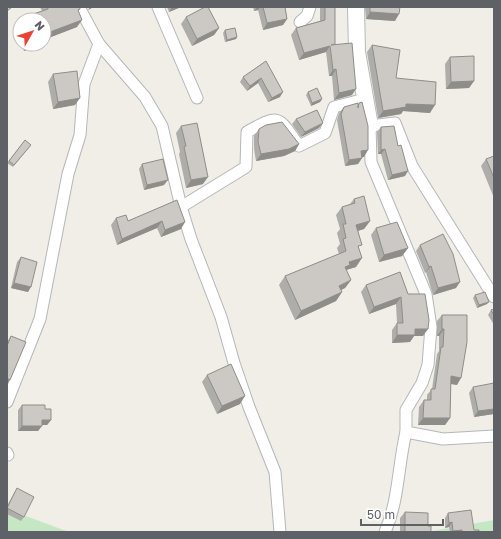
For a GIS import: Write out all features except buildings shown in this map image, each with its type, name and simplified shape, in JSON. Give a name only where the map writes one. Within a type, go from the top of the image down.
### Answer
[{"type":"street","points":[[79,7],[99,44],[145,97],[156,112],[162,126],[181,207],[191,239],[221,317],[234,363],[249,407],[275,472],[280,532]]},
{"type":"street","points":[[158,7],[197,98]]},
{"type":"street","points":[[300,22],[307,16],[310,7]]},
{"type":"street","points":[[356,7],[357,52],[370,126],[371,162],[426,294],[431,327],[428,365],[422,384],[406,410],[406,432],[395,502],[385,532]]},
{"type":"street","points":[[7,402],[40,319],[68,174],[80,135],[84,84],[99,44]]},
{"type":"street","points":[[181,207],[246,167],[247,132],[268,120],[276,120],[284,124],[299,146],[325,133],[334,107],[365,99]]},
{"type":"street","points":[[370,126],[395,123],[412,166],[494,297]]},
{"type":"street","points":[[406,432],[443,439],[494,436]]},
{"type":"green space","points":[[7,509],[69,532],[7,532]]},
{"type":"green space","points":[[494,520],[494,532],[427,532]]}]
